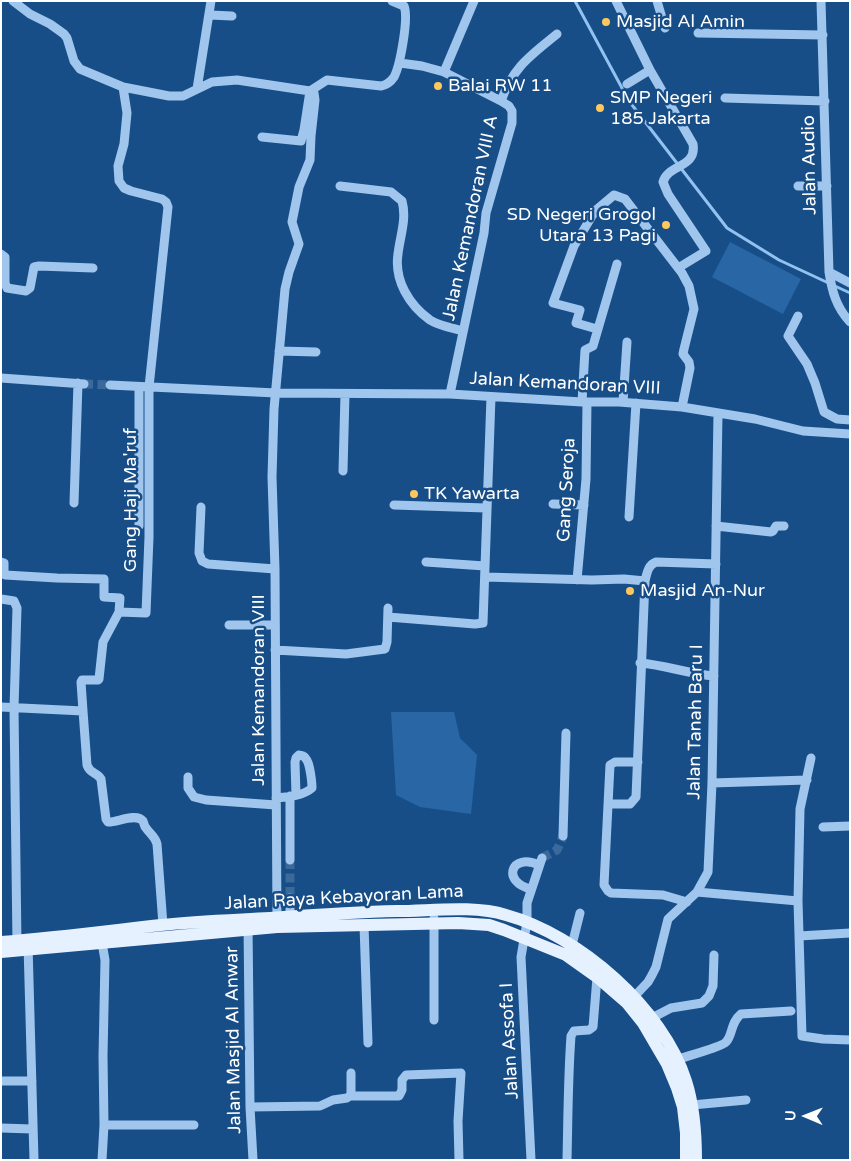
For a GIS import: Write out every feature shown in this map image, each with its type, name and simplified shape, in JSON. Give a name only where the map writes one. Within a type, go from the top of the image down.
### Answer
[{"type":"main road","name":"Jalan Raya Kebayoran Lama","points":[[290,922],[372,911],[434,910],[491,912],[506,914],[527,922],[572,945],[586,955],[631,1000],[648,1020],[672,1062],[686,1081],[696,1130],[696,1160]]},
{"type":"main road","points":[[368,925],[372,911]]},
{"type":"main road","name":"Jalan Raya Kebayoran Lama","points":[[1,942],[22,945],[277,922],[368,925],[489,925],[524,937],[566,955],[631,1000]]},
{"type":"main road","name":"Jalan Raya Kebayoran Lama","points":[[150,932],[163,925],[189,929]]},
{"type":"main road","name":"Jalan Raya Kebayoran Lama","points":[[1,952],[22,945]]},
{"type":"main road","name":"Jalan Raya Kebayoran Lama","points":[[672,1062],[683,1107],[686,1133],[686,1160]]},
{"type":"street","points":[[13,1],[30,14],[57,28],[66,36],[74,61],[80,69],[123,86],[169,96],[183,96],[212,82],[237,80],[310,90],[327,80],[387,85],[400,64],[406,10],[404,6],[392,1]]},
{"type":"street","points":[[197,89],[211,1]]},
{"type":"street","points":[[444,72],[474,1]]},
{"type":"street","points":[[657,1],[665,28]]},
{"type":"street","name":"Jalan Audio","points":[[821,1],[830,275],[832,292],[842,313],[850,322]]},
{"type":"street","points":[[619,2],[650,70],[692,144],[693,154],[688,161],[664,178],[664,186],[706,251],[678,268]]},
{"type":"street","points":[[210,15],[232,16]]},
{"type":"street","points":[[698,33],[823,36]]},
{"type":"street","points":[[501,100],[505,88],[516,70],[557,34]]},
{"type":"street","name":"Jalan Kemandoran VIII A","points":[[400,64],[422,66],[444,72],[501,100],[512,111],[512,123],[486,213],[484,233],[450,394]]},
{"type":"street","points":[[627,84],[650,70]]},
{"type":"street","points":[[123,86],[127,113],[124,144],[118,166],[119,181],[124,188],[131,191],[162,199],[168,207],[144,387],[139,526]]},
{"type":"street","points":[[262,138],[301,141],[310,90]]},
{"type":"street","name":"Jalan Kemandoran VIII","points":[[277,922],[276,650],[272,477],[274,409],[285,289],[299,244],[292,222],[297,195],[310,160],[316,100],[310,90]]},
{"type":"street","points":[[725,98],[825,101]]},
{"type":"street","points":[[340,186],[391,192],[402,201],[404,218],[397,256],[397,268],[406,296],[431,320],[463,331]]},
{"type":"street","points":[[798,186],[826,186]]},
{"type":"street","points":[[617,264],[597,329],[576,323],[580,310],[553,303],[578,239],[595,210],[614,195],[625,199],[678,268],[689,286],[694,309],[683,354],[689,362],[690,368],[682,407]]},
{"type":"street","points":[[1,254],[5,257],[5,286],[26,291],[30,288],[34,267],[93,268]]},
{"type":"street","points":[[830,275],[850,283]]},
{"type":"street","points":[[798,316],[788,336],[807,364],[824,412],[837,420],[850,420]]},
{"type":"street","name":"Gang Seroja","points":[[577,580],[586,479],[585,350],[592,346],[597,329]]},
{"type":"street","points":[[623,402],[627,342]]},
{"type":"street","points":[[279,351],[316,352]]},
{"type":"street","points":[[1,378],[81,384],[74,503]]},
{"type":"street","name":"Jalan Kemandoran VIII","points":[[110,385],[276,393],[450,394],[585,402],[623,402],[682,407],[803,431],[850,434]]},
{"type":"street","name":"Gang Haji Ma'ruf","points":[[119,612],[146,613],[149,537],[144,387]]},
{"type":"street","points":[[343,471],[345,394]]},
{"type":"street","points":[[276,650],[346,654],[385,649],[388,612],[482,624],[491,397]]},
{"type":"street","points":[[629,517],[636,403]]},
{"type":"street","name":"Jalan Tanah Baru I","points":[[631,1000],[648,982],[656,967],[667,921],[697,892],[708,873],[712,783],[718,413]]},
{"type":"street","points":[[553,504],[584,505]]},
{"type":"street","points":[[394,505],[486,508]]},
{"type":"street","points":[[201,508],[199,553],[202,561],[208,564],[275,569]]},
{"type":"street","points":[[716,526],[770,532],[776,526],[784,526]]},
{"type":"street","points":[[2,562],[4,574],[104,579],[104,597],[120,598],[119,612],[103,642],[99,679],[82,680],[81,682],[87,766],[91,772],[101,779],[108,822],[113,823],[124,818],[139,818],[143,821],[147,830],[155,837],[163,925]]},
{"type":"street","points":[[426,562],[485,566]]},
{"type":"street","points":[[608,804],[628,804],[634,801],[638,762],[640,663],[645,581],[649,567],[651,563],[656,562],[716,564]]},
{"type":"street","points":[[485,577],[645,581]]},
{"type":"street","points":[[1,599],[14,601],[17,608],[14,708],[22,945],[32,1081],[34,1160]]},
{"type":"street","points":[[229,625],[275,625]]},
{"type":"street","points":[[640,663],[692,674],[714,676]]},
{"type":"street","points":[[1,707],[83,711]]},
{"type":"street","points":[[563,836],[566,734]]},
{"type":"street","points":[[811,758],[800,809],[798,902],[802,1036],[823,1040],[850,1040]]},
{"type":"street","points":[[638,762],[615,762],[610,765],[604,885],[608,892],[663,895],[687,902]]},
{"type":"street","points":[[188,776],[188,788],[194,797],[206,800],[276,802],[293,795],[290,860]]},
{"type":"street","points":[[712,783],[807,780]]},
{"type":"street","points":[[823,826],[850,826]]},
{"type":"street","name":"Jalan Assofa I","points":[[531,889],[517,884],[513,878],[513,870],[516,864],[522,861],[540,862],[527,904],[527,922],[521,957],[531,1160]]},
{"type":"street","points":[[697,892],[798,902]]},
{"type":"street","points":[[290,898],[290,922]]},
{"type":"street","points":[[434,910],[434,1020]]},
{"type":"street","points":[[572,945],[580,913]]},
{"type":"street","name":"Jalan Masjid Al Anwar","points":[[248,924],[250,1107],[253,1160]]},
{"type":"street","points":[[368,925],[368,1044]]},
{"type":"street","points":[[799,936],[850,933]]},
{"type":"street","points":[[101,938],[106,960],[102,1160]]},
{"type":"street","points":[[648,1020],[671,1008],[702,1003],[709,996],[713,986],[714,955]]},
{"type":"street","points":[[567,1160],[570,1088],[568,1076],[571,1036],[574,1031],[590,1030],[593,1026],[597,977]]},
{"type":"street","points":[[672,1062],[722,1046],[728,1041],[736,1018],[741,1014],[791,1011]]},
{"type":"street","points":[[350,1096],[351,1073]]},
{"type":"street","points":[[250,1107],[320,1106],[333,1100],[350,1096],[399,1096],[402,1090],[402,1080],[406,1075],[461,1073],[458,1121],[459,1160]]},
{"type":"street","points":[[1,1081],[32,1081]]},
{"type":"street","points":[[692,1105],[746,1100]]},
{"type":"street","points":[[104,1125],[194,1125]]},
{"type":"street","points":[[1,1128],[32,1128]]},
{"type":"shaded area","points":[[730,242],[801,279],[783,314],[712,277]]},
{"type":"shaded area","points":[[391,712],[454,712],[460,738],[477,755],[471,814],[420,807],[396,795]]},
{"type":"waterway","points":[[575,1],[629,101],[727,228],[779,260],[850,293]]},
{"type":"tunnel","points":[[84,384],[110,385]]},
{"type":"tunnel","points":[[542,858],[557,850],[563,836]]},
{"type":"tunnel","points":[[290,860],[290,898]]},
{"type":"place","name":"Masjid Al Amin","points":[[606,22]]},
{"type":"place","name":"Balai RW 11","points":[[438,86]]},
{"type":"place","name":"SMP Negeri 185 Jakarta","points":[[600,108]]},
{"type":"place","name":"SD Negeri Grogol Utara 13 Pagi","points":[[666,225]]},
{"type":"place","name":"TK Yawarta","points":[[414,494]]},
{"type":"place","name":"Masjid An-Nur","points":[[630,591]]}]
